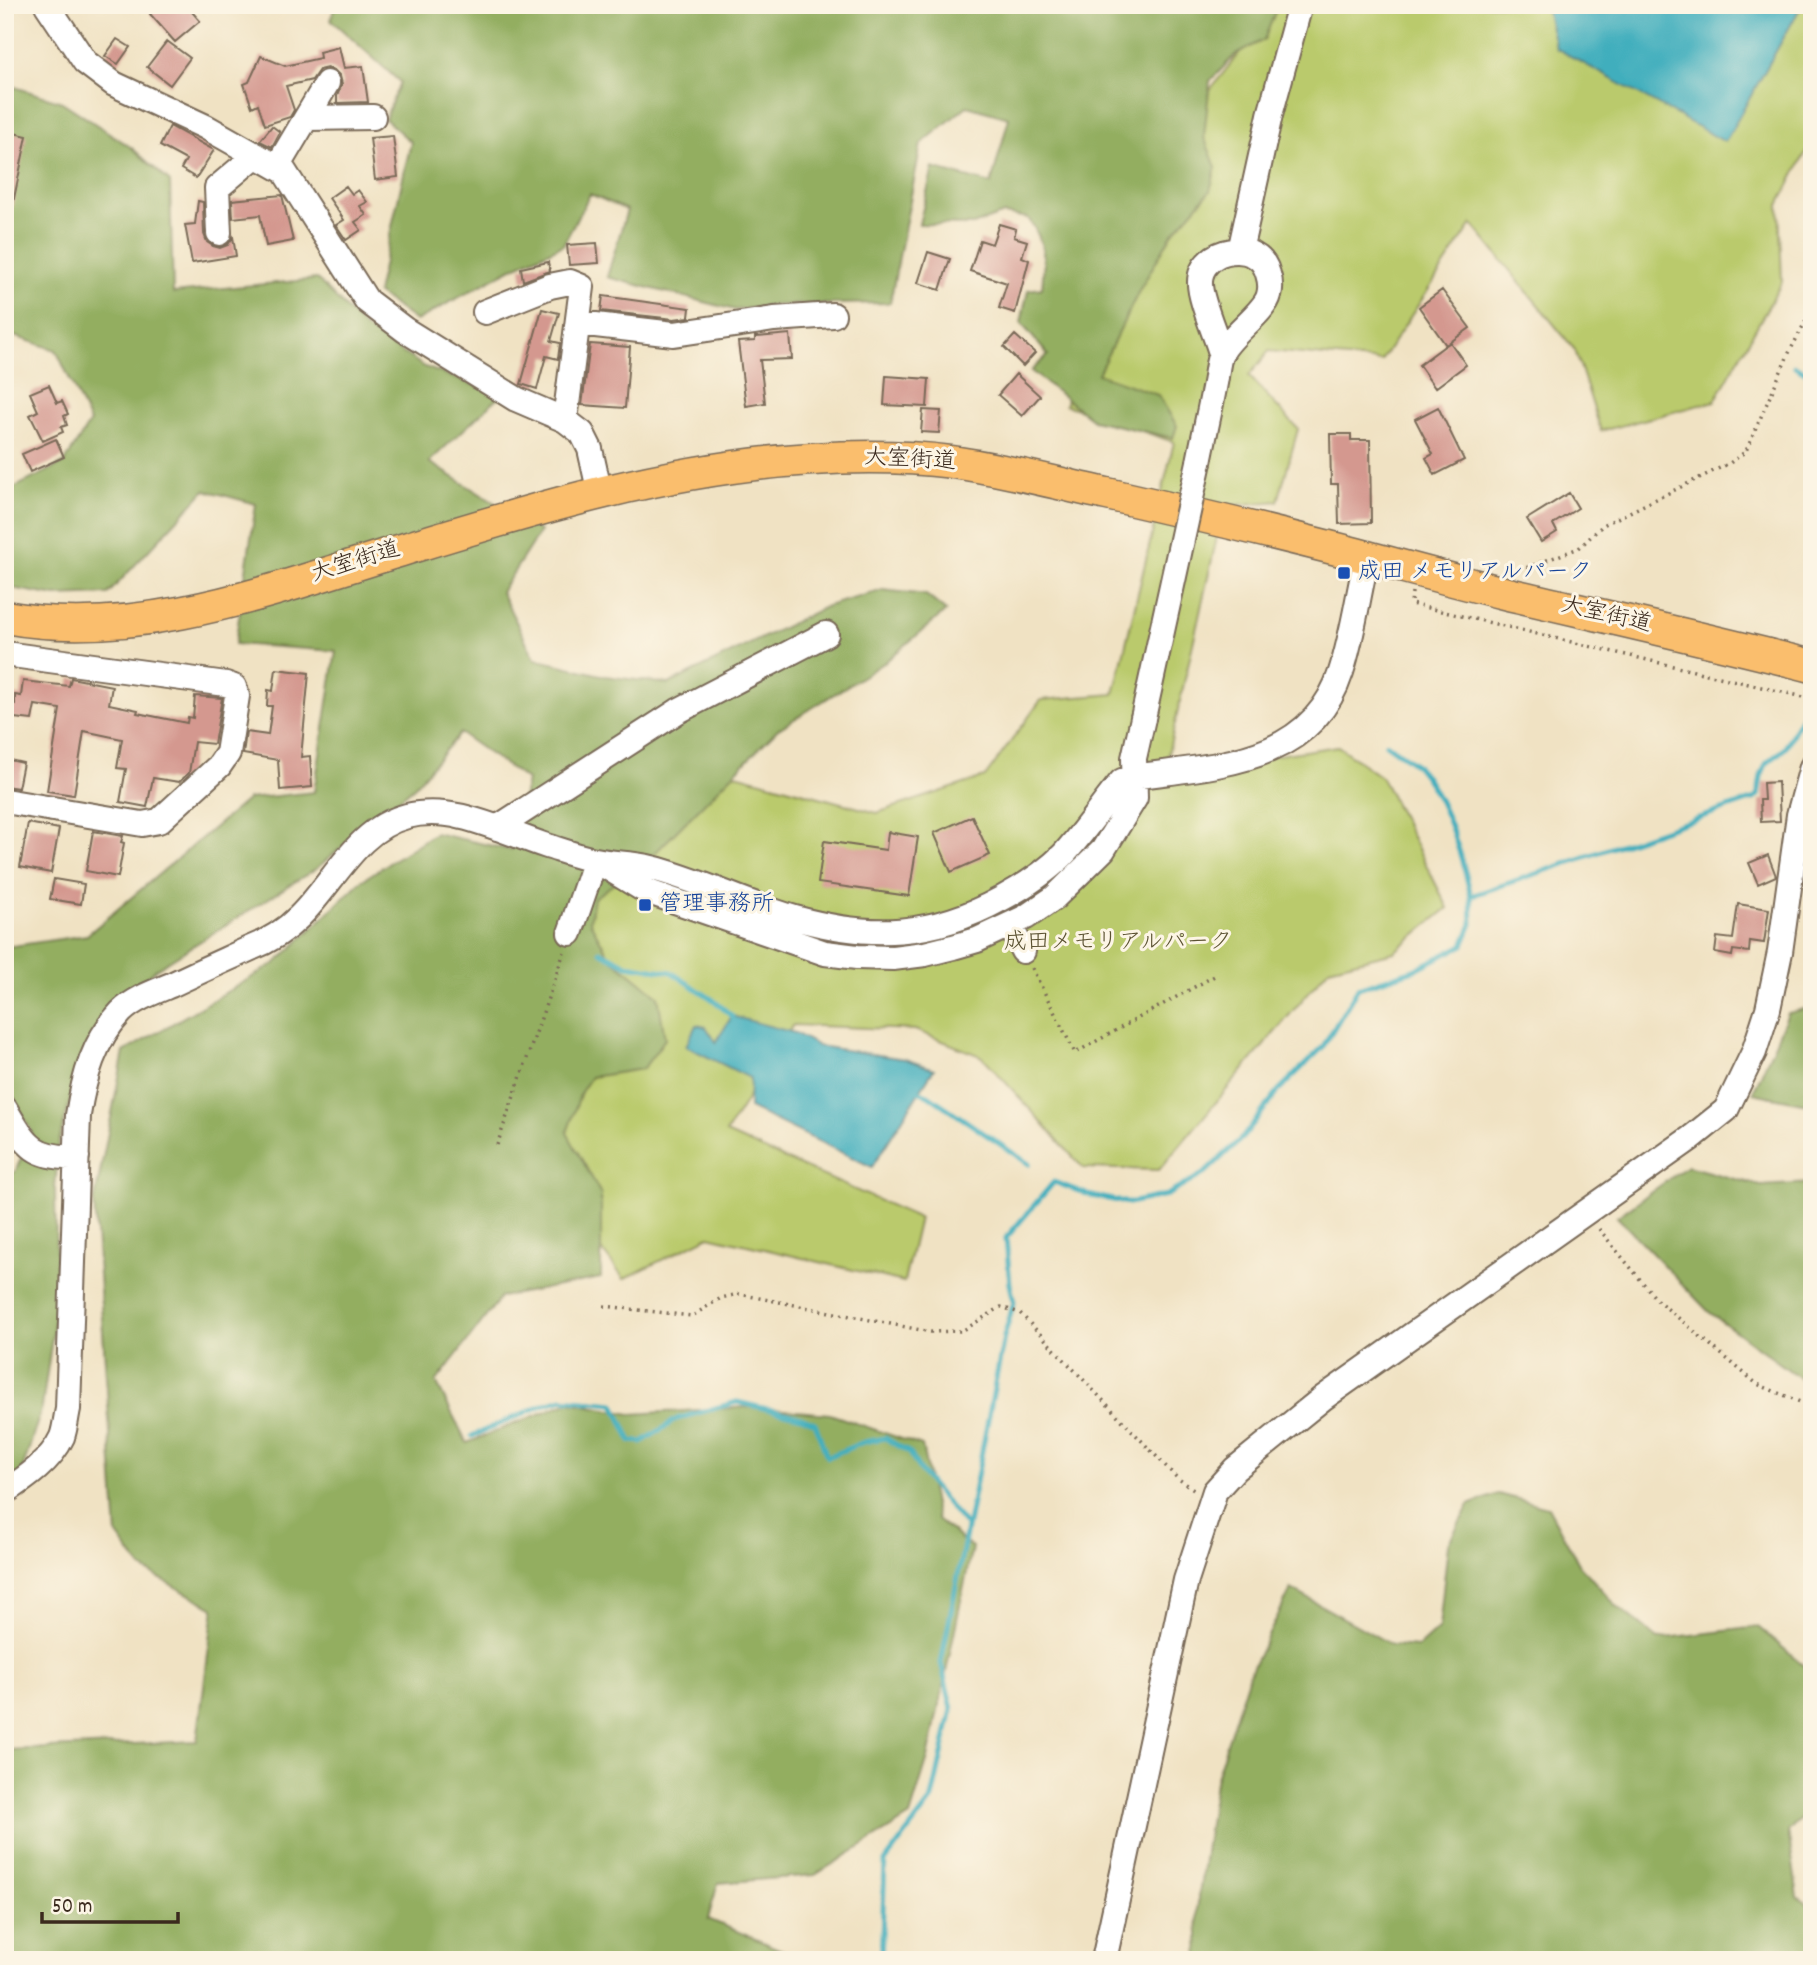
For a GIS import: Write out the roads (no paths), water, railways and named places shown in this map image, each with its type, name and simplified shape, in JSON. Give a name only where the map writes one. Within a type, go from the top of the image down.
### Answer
[{"type":"main road","name":"大室街道","points":[[5,617],[56,623],[84,623],[185,612],[255,594],[528,511],[681,474],[811,459],[877,458],[950,462],[1010,473],[1216,519],[1501,592],[1691,635],[1812,666]]},
{"type":"street","points":[[47,5],[85,62],[114,84],[206,127],[284,171],[367,301],[405,330],[516,399],[565,420],[582,433],[590,449],[600,494]]},
{"type":"street","points":[[1240,251],[1270,115],[1300,5]]},
{"type":"street","points":[[219,233],[216,187],[266,162],[307,118],[327,83]]},
{"type":"street","points":[[307,118],[373,117]]},
{"type":"street","points":[[595,860],[646,891],[825,953],[881,957],[925,954],[977,940],[1026,917],[1054,898],[1103,850],[1135,798],[1134,758],[1221,353],[1242,326],[1265,306],[1270,294],[1266,265],[1255,253],[1240,251],[1216,257],[1205,266],[1199,279],[1201,296],[1221,353]]},
{"type":"street","points":[[485,312],[550,286],[570,282],[582,287],[565,420]]},
{"type":"street","points":[[578,323],[674,334],[774,319],[833,315]]},
{"type":"street","points":[[5,1492],[47,1458],[61,1437],[68,1409],[78,1115],[83,1083],[93,1055],[123,1010],[143,997],[263,943],[282,931],[300,916],[364,840],[380,827],[407,816],[436,813],[463,817],[595,860],[650,867],[792,917],[830,927],[882,932],[924,929],[972,914],[1015,892],[1041,873],[1062,855],[1122,781],[1241,761],[1275,749],[1300,732],[1323,706],[1340,674],[1367,557]]},
{"type":"street","points":[[496,828],[678,711],[826,634]]},
{"type":"street","points":[[5,654],[226,684],[234,687],[237,696],[228,753],[219,766],[159,821],[142,824],[5,801]]},
{"type":"street","points":[[1104,1960],[1186,1580],[1215,1491],[1236,1469],[1323,1398],[1691,1138],[1726,1110],[1754,1052],[1768,1009],[1780,952],[1799,816],[1812,766]]},
{"type":"street","points":[[570,933],[595,860]]},
{"type":"street","points":[[1010,925],[1023,951]]},
{"type":"street","points":[[5,1109],[26,1143],[50,1157],[77,1157]]},
{"type":"water","points":[[1545,5],[1802,5],[1725,142],[1556,48]]},
{"type":"water","points":[[732,1016],[795,1033],[818,1046],[905,1059],[934,1069],[872,1167],[749,1108],[750,1078],[686,1046],[696,1025],[706,1027],[716,1042]]},
{"type":"waterway","points":[[1795,366],[1812,376]]},
{"type":"waterway","points":[[881,1960],[885,1862],[932,1799],[952,1709],[941,1663],[1004,1337],[1014,1302],[1006,1238],[1054,1182],[1092,1196],[1129,1203],[1167,1195],[1205,1173],[1243,1137],[1279,1090],[1322,1048],[1358,988],[1414,970],[1463,945],[1472,924],[1471,896],[1754,799],[1758,795],[1766,764],[1785,748],[1807,707]]},
{"type":"waterway","points":[[1386,744],[1417,766],[1436,794],[1463,863],[1471,896]]},
{"type":"waterway","points":[[600,951],[627,965],[671,972],[732,1016]]},
{"type":"waterway","points":[[920,1092],[1029,1164]]},
{"type":"waterway","points":[[472,1436],[545,1404],[563,1399],[614,1404],[631,1441],[642,1442],[677,1419],[737,1402],[801,1417],[815,1423],[827,1457],[864,1442],[885,1438],[910,1453],[920,1471],[967,1527]]},
{"type":"place","name":"成田 メモリアルパーク","points":[[1344,573]]},
{"type":"place","name":"管理事務所","points":[[645,905]]},
{"type":"park label","name":"成田メモリアルパーク","points":[[1118,943]]}]
